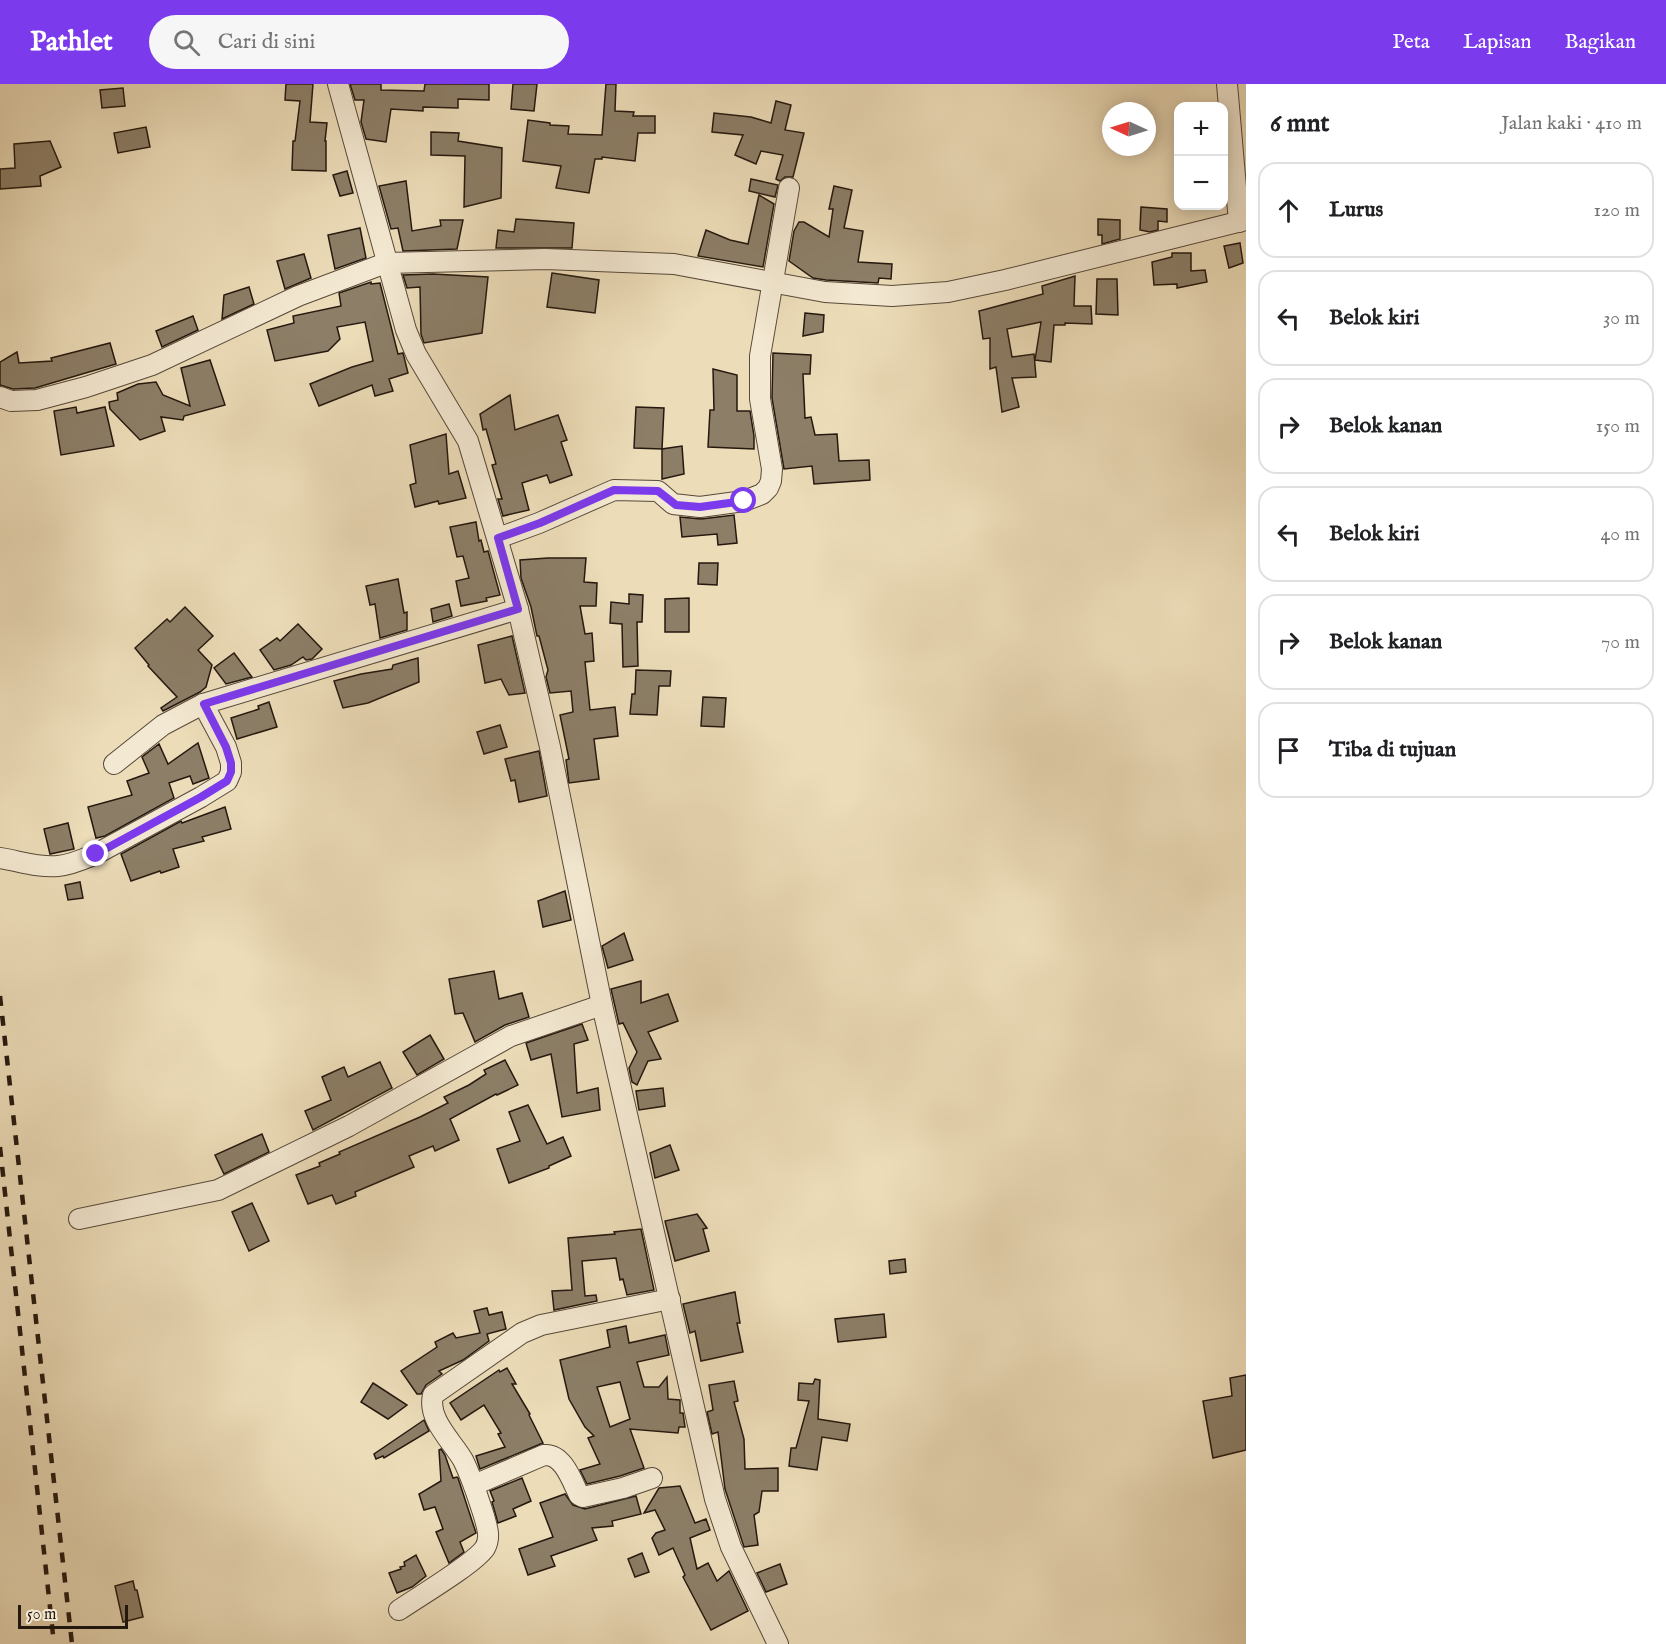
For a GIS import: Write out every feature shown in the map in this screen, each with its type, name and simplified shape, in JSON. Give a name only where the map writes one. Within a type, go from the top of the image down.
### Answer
[{"type":"street","points":[[338,84],[406,330],[416,354],[468,441],[498,538],[518,609],[550,747],[602,1005],[715,1499],[731,1547],[778,1644]]},
{"type":"street","points":[[0,398],[10,401],[37,400],[86,387],[152,365],[298,296],[387,263],[594,260],[674,264],[825,291],[892,296],[948,292],[1005,280],[1243,221],[1227,84]]},
{"type":"street","points":[[498,538],[540,523],[614,490],[658,491],[673,504],[700,507],[744,501],[762,494],[771,482],[771,469],[760,399],[760,356],[789,188]]},
{"type":"street","points":[[114,764],[163,725],[204,704],[518,609]]},
{"type":"street","points":[[0,858],[57,866],[80,860],[96,854],[227,781],[231,772],[231,763],[226,747],[204,704]]},
{"type":"street","points":[[80,1219],[218,1190],[350,1126],[511,1036],[602,1005]]},
{"type":"street","points":[[399,1610],[459,1570],[484,1548],[488,1531],[474,1485],[462,1460],[434,1416],[431,1401],[433,1395],[522,1333],[541,1325],[670,1299]]},
{"type":"street","points":[[474,1485],[544,1455],[557,1458],[579,1495],[583,1497],[623,1488],[652,1478]]},
{"type":"building","points":[[286,84],[313,84],[310,122],[327,123],[326,171],[292,170],[293,141],[295,141],[300,101],[285,100]]},
{"type":"building","points":[[350,84],[381,84],[381,90],[424,91],[425,84],[489,84],[489,100],[458,99],[458,108],[423,107],[423,111],[391,109],[386,142],[366,139],[361,122],[364,100],[355,100]]},
{"type":"building","points":[[513,84],[537,84],[534,111],[511,109]]},
{"type":"building","points":[[606,84],[616,84],[615,111],[634,112],[633,116],[655,116],[655,133],[638,133],[635,161],[602,157],[602,159],[595,159],[589,193],[556,188],[561,166],[523,161],[528,120],[569,126],[568,134],[602,135]]},
{"type":"building","points":[[123,88],[125,106],[102,108],[100,90]]},
{"type":"building","points":[[776,101],[791,105],[785,130],[804,133],[793,177],[785,177],[780,181],[776,179],[783,155],[761,151],[756,164],[735,155],[743,135],[712,132],[714,113],[751,117],[771,123]]},
{"type":"building","points":[[146,127],[150,147],[118,153],[114,133]]},
{"type":"building","points":[[431,132],[459,133],[458,141],[502,148],[501,198],[464,207],[465,156],[431,155]]},
{"type":"building","points":[[50,141],[61,167],[40,176],[41,186],[0,189],[0,169],[15,168],[14,144]]},
{"type":"building","points":[[347,171],[353,193],[340,196],[333,175]]},
{"type":"building","points":[[751,179],[778,185],[775,197],[749,191]]},
{"type":"building","points":[[406,181],[412,231],[441,226],[440,220],[463,220],[457,249],[403,251],[398,228],[391,229],[379,186]]},
{"type":"building","points":[[834,186],[852,190],[844,228],[863,231],[858,262],[892,264],[891,279],[879,278],[878,283],[813,278],[789,261],[794,231],[799,222],[804,222],[829,237],[833,209],[829,209]]},
{"type":"building","points":[[759,195],[774,204],[763,267],[698,256],[706,230],[730,240],[748,244]]},
{"type":"building","points":[[1141,207],[1167,209],[1167,222],[1158,221],[1158,230],[1150,232],[1140,230]]},
{"type":"building","points":[[516,219],[574,223],[572,248],[496,248],[498,230],[514,232]]},
{"type":"building","points":[[1098,219],[1120,220],[1120,239],[1102,244],[1102,235],[1098,235]]},
{"type":"building","points":[[360,228],[366,258],[335,269],[328,235]]},
{"type":"building","points":[[1240,243],[1243,263],[1229,268],[1224,246]]},
{"type":"building","points":[[1172,253],[1191,253],[1191,271],[1205,270],[1207,282],[1177,288],[1177,284],[1154,285],[1152,262],[1172,257]]},
{"type":"building","points":[[304,254],[311,278],[285,289],[277,261]]},
{"type":"building","points":[[552,273],[599,280],[595,313],[547,307]]},
{"type":"building","points":[[403,275],[488,277],[482,333],[424,343],[421,334],[420,287],[407,288]]},
{"type":"building","points":[[1075,276],[1074,306],[1091,306],[1092,324],[1054,325],[1051,362],[1035,360],[1041,322],[1007,329],[1012,357],[1034,354],[1036,377],[1012,378],[1019,407],[1002,412],[996,367],[990,369],[990,338],[983,339],[979,311],[1043,294],[1042,286]]},
{"type":"building","points":[[1097,279],[1117,279],[1118,315],[1096,314]]},
{"type":"building","points":[[371,282],[371,284],[380,283],[398,354],[403,353],[408,373],[389,379],[393,391],[375,396],[372,385],[319,406],[310,384],[373,361],[365,322],[337,327],[340,339],[328,351],[275,361],[267,330],[294,323],[293,316],[341,306],[339,293]]},
{"type":"building","points":[[249,287],[254,304],[222,319],[224,295]]},
{"type":"building","points":[[805,313],[824,315],[823,332],[803,336]]},
{"type":"building","points":[[193,316],[198,330],[162,347],[156,331]]},
{"type":"building","points":[[110,343],[116,364],[35,388],[13,389],[0,385],[0,362],[17,352],[19,363],[52,361],[51,358]]},
{"type":"building","points":[[773,353],[811,355],[810,374],[803,374],[805,418],[811,417],[815,435],[837,434],[839,461],[869,460],[870,480],[814,484],[812,466],[784,469],[772,398]]},
{"type":"building","points":[[210,360],[225,405],[184,416],[183,420],[161,417],[165,431],[140,440],[110,409],[109,402],[118,400],[117,393],[138,384],[156,382],[163,395],[190,406],[181,368]]},
{"type":"building","points":[[713,369],[737,375],[737,411],[750,411],[754,449],[708,447],[710,410],[714,410]]},
{"type":"building","points":[[510,395],[515,430],[558,415],[567,440],[561,442],[572,475],[550,483],[547,475],[522,483],[529,510],[503,516],[498,499],[502,499],[492,465],[496,464],[486,429],[483,430],[480,414]]},
{"type":"building","points":[[76,407],[77,413],[105,407],[114,446],[61,455],[54,411]]},
{"type":"building","points":[[636,407],[664,408],[662,449],[634,448]]},
{"type":"building","points":[[446,434],[449,474],[458,471],[466,498],[439,504],[438,501],[415,507],[410,485],[416,483],[410,445]]},
{"type":"building","points":[[682,446],[684,474],[662,479],[662,449]]},
{"type":"building","points":[[734,515],[737,543],[718,545],[717,534],[682,537],[680,517],[701,519]]},
{"type":"building","points":[[476,522],[479,541],[481,540],[484,552],[488,551],[500,595],[486,598],[487,601],[461,606],[456,581],[469,578],[463,556],[457,557],[450,527]]},
{"type":"building","points":[[586,558],[584,582],[597,583],[596,606],[580,606],[585,634],[592,633],[594,661],[585,662],[590,710],[615,707],[618,736],[594,739],[599,779],[569,783],[566,760],[569,759],[560,715],[573,712],[571,691],[550,693],[546,677],[548,670],[521,578],[520,560]]},
{"type":"building","points":[[699,563],[718,563],[717,585],[698,584]]},
{"type":"building","points":[[398,579],[404,613],[407,612],[407,630],[380,638],[375,604],[370,605],[366,586]]},
{"type":"building","points":[[629,594],[643,595],[642,622],[637,622],[638,666],[623,667],[622,624],[610,623],[611,602],[629,604]]},
{"type":"building","points":[[689,598],[689,632],[665,632],[665,599]]},
{"type":"building","points":[[449,604],[452,616],[433,622],[431,609]]},
{"type":"building","points":[[185,607],[213,636],[198,650],[212,665],[206,687],[163,711],[161,708],[177,697],[148,666],[135,648],[167,619],[170,622]]},
{"type":"building","points":[[298,624],[322,649],[312,659],[306,660],[303,657],[291,665],[274,670],[260,650],[277,638],[280,641]]},
{"type":"building","points":[[512,636],[525,693],[509,695],[501,679],[485,683],[478,645]]},
{"type":"building","points":[[234,653],[252,677],[226,684],[214,668]]},
{"type":"building","points":[[418,658],[419,682],[368,703],[343,708],[334,681],[392,669],[393,665]]},
{"type":"building","points":[[636,670],[671,671],[670,686],[659,686],[657,715],[630,714],[632,694],[635,694]]},
{"type":"building","points":[[703,697],[726,698],[724,727],[701,726]]},
{"type":"building","points":[[269,702],[277,727],[237,739],[231,718],[259,709],[258,706]]},
{"type":"building","points":[[500,725],[507,747],[484,754],[477,732]]},
{"type":"building","points":[[198,743],[209,778],[193,784],[190,776],[169,783],[174,798],[105,836],[96,838],[88,807],[132,795],[127,781],[149,773],[142,757],[159,744],[168,764]]},
{"type":"building","points":[[539,751],[547,796],[519,802],[515,780],[511,781],[505,759]]},
{"type":"building","points":[[225,807],[231,829],[202,837],[204,841],[173,849],[179,867],[131,881],[121,854],[181,821],[182,823]]},
{"type":"building","points":[[68,823],[74,849],[50,854],[44,829]]},
{"type":"building","points":[[80,882],[83,898],[68,900],[65,885]]},
{"type":"building","points":[[565,891],[571,920],[543,927],[538,901]]},
{"type":"building","points":[[624,933],[633,960],[608,968],[602,946]]},
{"type":"building","points":[[494,971],[499,999],[522,993],[529,1017],[505,1025],[475,1042],[463,1013],[455,1014],[449,979]]},
{"type":"building","points":[[641,981],[641,1003],[668,994],[678,1021],[648,1032],[661,1059],[648,1061],[637,1085],[632,1082],[629,1068],[637,1052],[623,1023],[619,1024],[611,989]]},
{"type":"building","points":[[582,1024],[588,1040],[574,1044],[577,1093],[598,1088],[600,1110],[562,1117],[551,1054],[531,1060],[526,1043]]},
{"type":"building","points":[[430,1035],[444,1059],[417,1075],[403,1052]]},
{"type":"building","points":[[505,1060],[518,1085],[450,1119],[459,1140],[435,1151],[433,1146],[409,1156],[414,1167],[355,1192],[356,1196],[336,1204],[332,1195],[308,1204],[296,1175],[320,1166],[319,1163],[340,1154],[339,1152],[448,1103],[444,1097],[469,1085],[486,1074],[484,1070]]},
{"type":"building","points":[[380,1062],[392,1088],[313,1130],[305,1111],[331,1100],[322,1077],[344,1067],[348,1077]]},
{"type":"building","points":[[663,1088],[665,1106],[639,1110],[636,1091]]},
{"type":"building","points":[[528,1105],[547,1144],[563,1137],[571,1156],[549,1168],[509,1183],[497,1149],[520,1141],[509,1112]]},
{"type":"building","points":[[262,1134],[269,1152],[224,1174],[215,1155]]},
{"type":"building","points":[[670,1145],[679,1170],[655,1178],[650,1153]]},
{"type":"building","points":[[252,1203],[269,1241],[249,1251],[232,1212]]},
{"type":"building","points":[[697,1214],[707,1228],[703,1229],[709,1251],[675,1261],[665,1221]]},
{"type":"building","points":[[641,1229],[654,1290],[627,1295],[623,1279],[620,1280],[616,1258],[582,1261],[585,1296],[596,1295],[597,1301],[554,1310],[552,1291],[572,1290],[568,1238]]},
{"type":"building","points":[[905,1259],[906,1272],[890,1274],[889,1261]]},
{"type":"building","points":[[735,1292],[740,1323],[737,1323],[743,1352],[701,1361],[695,1331],[690,1333],[683,1304]]},
{"type":"building","points":[[487,1308],[489,1315],[502,1312],[506,1329],[487,1334],[489,1341],[463,1360],[439,1371],[442,1374],[426,1385],[421,1394],[417,1394],[401,1371],[437,1347],[435,1342],[453,1333],[456,1338],[480,1333],[474,1311]]},
{"type":"building","points":[[884,1314],[886,1337],[838,1342],[835,1319]]},
{"type":"building","points":[[626,1326],[629,1343],[665,1335],[669,1355],[637,1362],[644,1387],[659,1387],[667,1377],[668,1399],[680,1400],[680,1413],[683,1413],[685,1427],[679,1427],[678,1433],[630,1429],[644,1468],[587,1484],[580,1470],[600,1464],[588,1438],[594,1436],[585,1427],[569,1399],[560,1360],[610,1347],[607,1330]],"holes":[[[620,1382],[630,1419],[610,1427],[597,1387]]]},
{"type":"building","points":[[507,1368],[516,1384],[512,1384],[530,1414],[543,1443],[480,1469],[476,1456],[505,1447],[498,1434],[501,1433],[484,1405],[461,1420],[450,1403],[499,1370],[500,1372]]},
{"type":"building","points":[[1246,1375],[1246,1450],[1213,1458],[1203,1401],[1232,1396],[1230,1378]]},
{"type":"building","points":[[815,1379],[820,1380],[818,1419],[850,1424],[847,1441],[822,1437],[817,1470],[789,1466],[791,1448],[796,1448],[809,1401],[798,1400],[799,1383],[813,1384]]},
{"type":"building","points":[[734,1381],[738,1401],[734,1402],[744,1439],[745,1469],[778,1468],[778,1491],[762,1491],[759,1512],[754,1515],[758,1545],[744,1547],[725,1489],[718,1432],[712,1434],[707,1412],[713,1410],[709,1385]]},
{"type":"building","points":[[373,1383],[407,1405],[388,1419],[361,1402]]},
{"type":"building","points":[[424,1420],[429,1431],[384,1458],[383,1456],[376,1459],[374,1454]]},
{"type":"building","points":[[441,1449],[453,1478],[458,1478],[476,1533],[460,1542],[464,1552],[449,1563],[436,1532],[443,1529],[435,1507],[424,1510],[419,1494],[441,1481],[439,1450]]},
{"type":"building","points":[[522,1478],[531,1501],[513,1509],[516,1516],[498,1523],[490,1491]]},
{"type":"building","points":[[680,1486],[695,1523],[706,1519],[710,1530],[690,1538],[697,1569],[708,1563],[717,1581],[729,1571],[748,1611],[711,1630],[683,1577],[685,1575],[673,1548],[659,1555],[652,1538],[656,1533],[665,1530],[655,1510],[644,1513],[659,1488]]},
{"type":"building","points":[[565,1494],[573,1505],[585,1509],[636,1496],[641,1514],[612,1521],[613,1526],[592,1528],[597,1540],[551,1556],[555,1566],[528,1575],[519,1549],[553,1537],[540,1503]]},
{"type":"building","points":[[642,1553],[649,1572],[635,1577],[628,1559]]},
{"type":"building","points":[[416,1555],[426,1576],[412,1587],[397,1593],[389,1573],[401,1569],[400,1567],[405,1566],[404,1562]]},
{"type":"building","points":[[780,1564],[787,1584],[766,1592],[757,1573]]},
{"type":"building","points":[[133,1581],[143,1617],[123,1622],[115,1586]]},
{"type":"railway","points":[[0,996],[72,1644]]},
{"type":"railway","points":[[0,1147],[54,1644]]},
{"type":"route","points":[[96,854],[201,797],[230,777],[232,768],[226,747],[204,704],[518,609],[498,538],[540,523],[614,490],[658,491],[676,505],[700,507],[744,501]]}]
